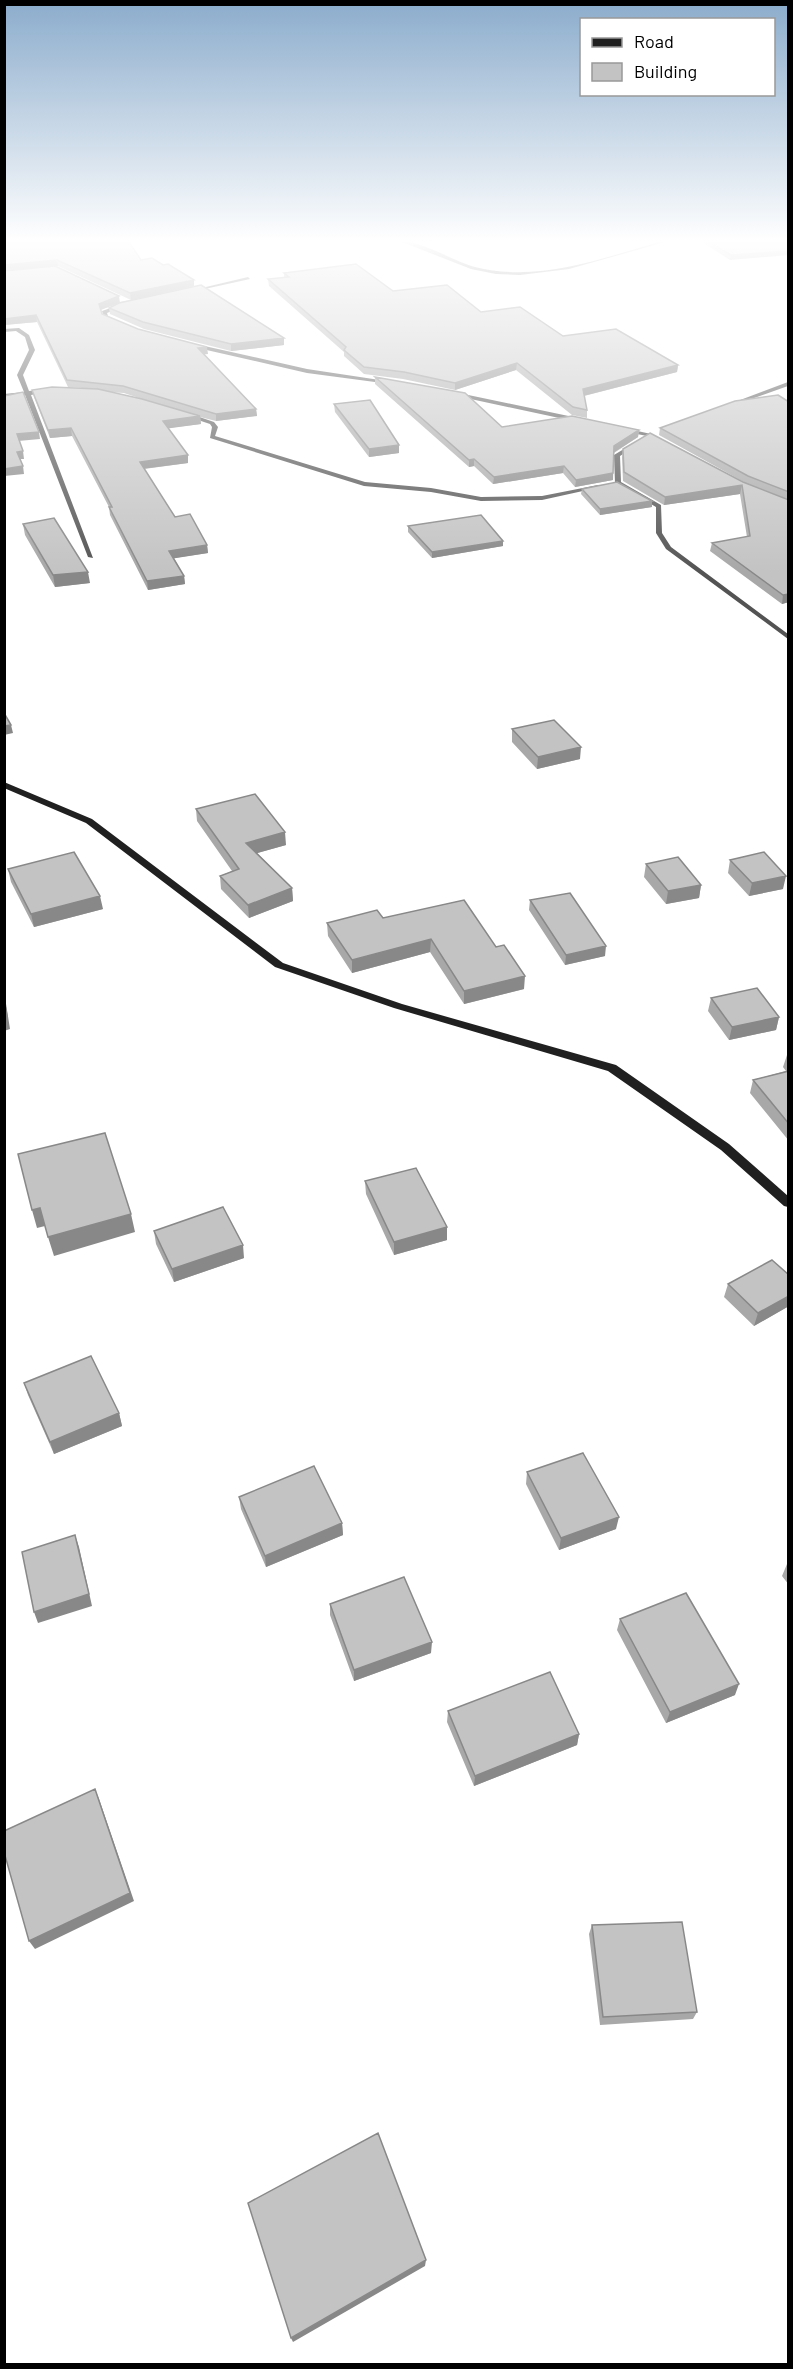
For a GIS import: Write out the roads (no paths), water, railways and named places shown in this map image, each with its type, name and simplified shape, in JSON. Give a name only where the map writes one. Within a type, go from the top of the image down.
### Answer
[{"type":"main road","points":[[4,785],[89,821],[279,965],[398,1006],[612,1068],[725,1147],[789,1203]]},
{"type":"street","points":[[31,353],[20,375],[91,557]]},
{"type":"street","points":[[225,353],[307,371],[403,383]]},
{"type":"street","points":[[721,408],[789,384]]},
{"type":"street","points":[[4,396],[57,390]]},
{"type":"street","points":[[448,393],[582,421]]},
{"type":"street","points":[[174,411],[212,423],[215,427],[212,437],[221,441],[364,484],[431,490],[481,499],[542,498],[618,483],[658,506],[659,533],[668,548],[789,637]]},
{"type":"street","points":[[616,428],[650,435],[670,447]]},
{"type":"street","points":[[618,483],[617,455],[660,431]]}]
